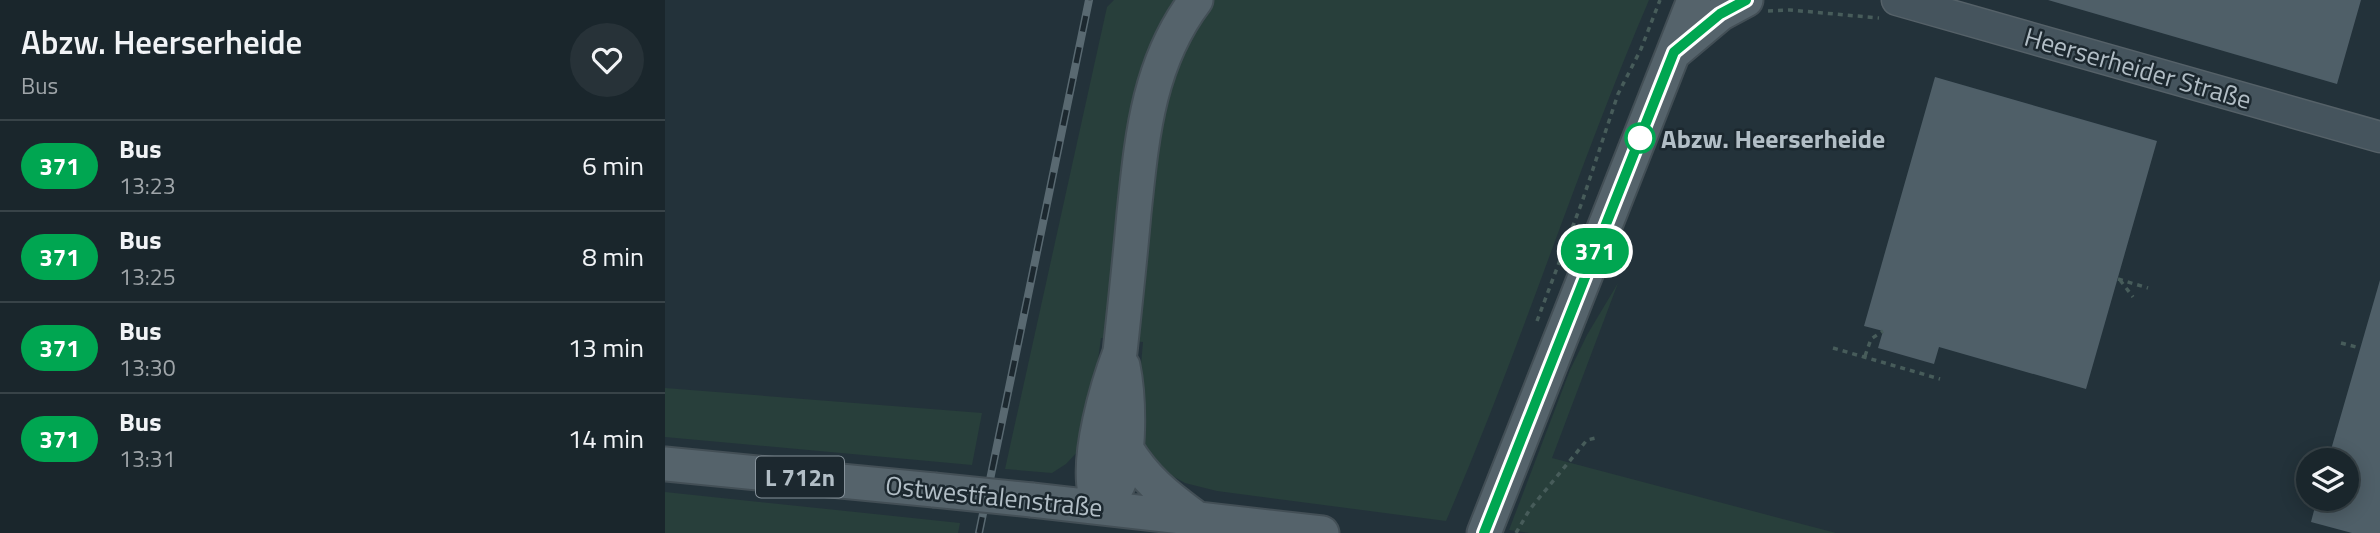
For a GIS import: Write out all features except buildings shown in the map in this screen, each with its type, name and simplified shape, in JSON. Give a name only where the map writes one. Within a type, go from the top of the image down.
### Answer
[{"type":"main road","points":[[1102,507],[1095,492],[1094,473],[1111,447],[1110,379],[1120,352],[1142,142],[1157,71],[1168,45],[1196,0]]},
{"type":"main road","points":[[1484,533],[1694,0]]},
{"type":"main road","points":[[1674,52],[1720,14],[1746,0]]},
{"type":"main road","points":[[1032,500],[1071,480],[1111,447]]},
{"type":"main road","points":[[1111,447],[1138,469],[1163,495],[1195,517]]},
{"type":"main road","name":"Ostwestfalenstraße","points":[[665,464],[1102,507],[1322,533]]},
{"type":"street","name":"Heerserheider Straße","points":[[1896,0],[2380,137]]},
{"type":"path","points":[[1535,325],[1618,94],[1646,37],[1660,0]]},
{"type":"path","points":[[2133,297],[2118,279],[2148,288]]},
{"type":"path","points":[[1865,357],[1871,339],[1883,331]]},
{"type":"path","points":[[2341,343],[2360,348]]},
{"type":"path","points":[[1833,348],[1940,379]]},
{"type":"path","points":[[1517,533],[1530,509],[1582,446],[1587,440],[1596,438]]},
{"type":"green space","points":[[1114,0],[1649,0],[1597,129],[1499,392],[1446,521],[1217,491],[1185,483],[1158,468],[1140,442],[1139,388],[1143,342],[1101,338],[1088,432],[1082,447],[1066,464],[1052,473],[1005,469],[1107,7]]},
{"type":"green space","points":[[1618,283],[1552,458],[1836,533],[1530,533],[1509,530],[1570,370]]},
{"type":"green space","points":[[665,388],[982,413],[972,465],[665,437]]},
{"type":"green space","points":[[665,492],[960,523],[958,533],[665,533]]},
{"type":"railway","points":[[979,533],[1089,0]]},
{"type":"bus line","name":"371","points":[[1484,533],[1674,52],[1720,14],[1746,0]]},
{"type":"place","name":"Abzw. Heerserheide","points":[[1640,138]]}]
